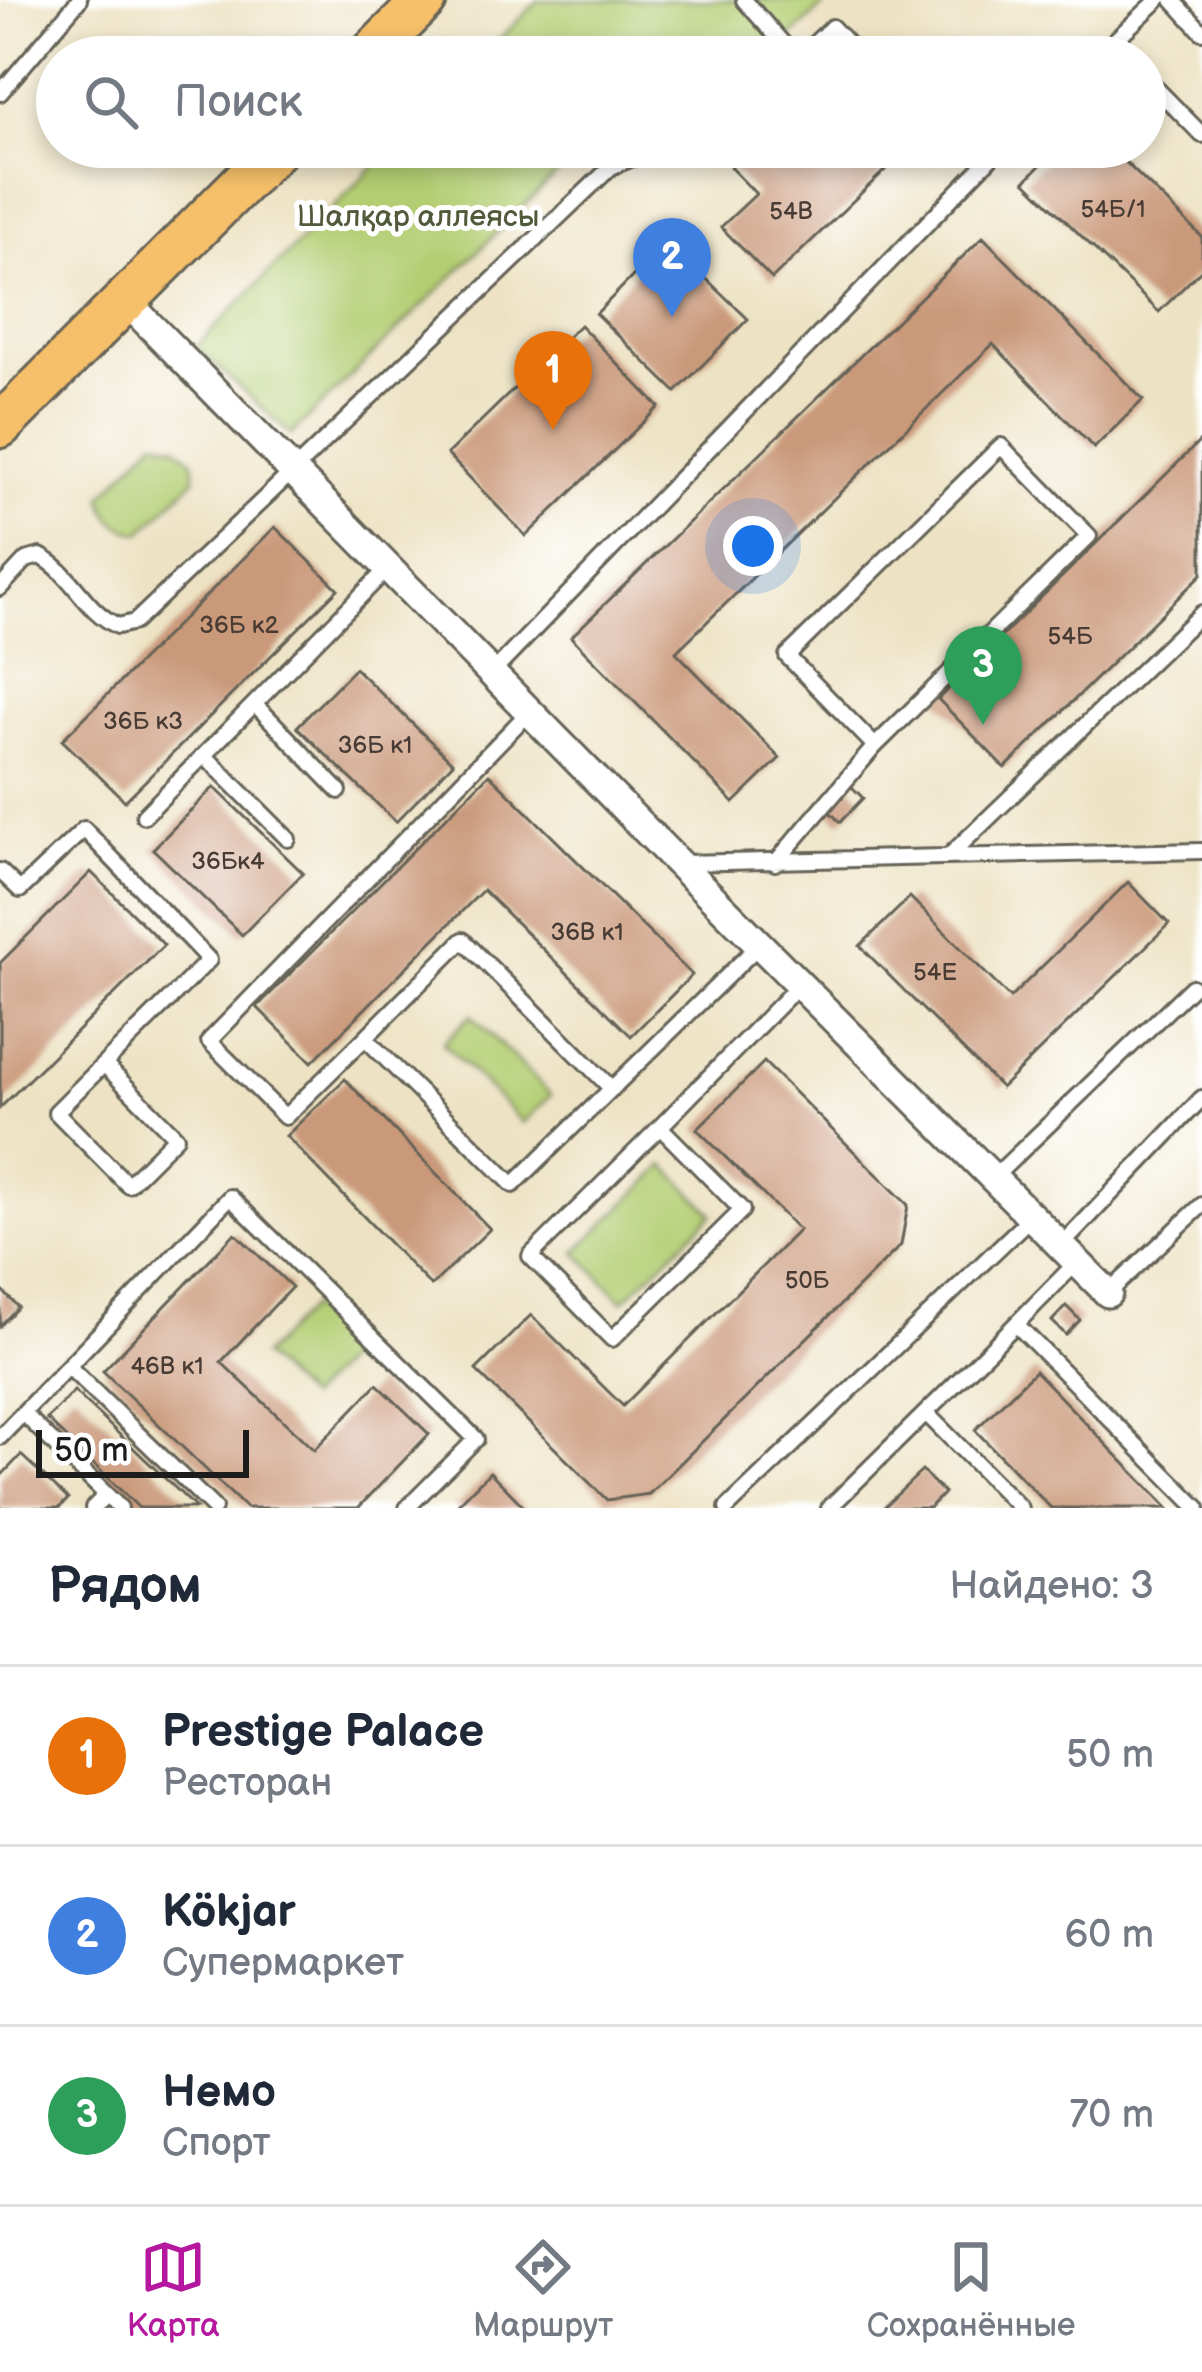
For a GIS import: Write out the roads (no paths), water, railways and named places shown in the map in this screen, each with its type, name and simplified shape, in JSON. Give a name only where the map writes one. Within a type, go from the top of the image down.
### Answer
[{"type":"main road","points":[[389,36],[425,0]]},
{"type":"main road","points":[[0,426],[257,168]]},
{"type":"street","points":[[125,300],[1108,1293]]},
{"type":"lane","points":[[48,36],[79,0]]},
{"type":"lane","points":[[744,0],[778,36]]},
{"type":"lane","points":[[1119,36],[1158,0]]},
{"type":"lane","points":[[1172,0],[1202,32]]},
{"type":"lane","points":[[0,93],[36,51]]},
{"type":"lane","points":[[1166,98],[1202,135]]},
{"type":"lane","points":[[0,589],[26,560],[40,556],[51,562],[100,619],[118,626],[135,622],[610,168]]},
{"type":"lane","points":[[491,674],[981,168]]},
{"type":"lane","points":[[775,863],[875,746],[1089,536],[1000,446],[787,656],[875,746]]},
{"type":"lane","points":[[144,816],[388,568]]},
{"type":"lane","points":[[949,856],[1202,613]]},
{"type":"lane","points":[[255,704],[339,791]]},
{"type":"lane","points":[[530,712],[209,1041],[285,1117],[463,940],[610,1088]]},
{"type":"lane","points":[[204,755],[288,839]]},
{"type":"lane","points":[[0,871],[20,890],[84,829],[209,960],[104,1064],[56,1112],[128,1185],[176,1137],[104,1064]]},
{"type":"lane","points":[[678,863],[1202,851]]},
{"type":"lane","points":[[364,1039],[512,1185],[759,945]]},
{"type":"lane","points":[[660,1127],[742,1210],[612,1339],[530,1256],[800,985]]},
{"type":"lane","points":[[993,1178],[1192,987]]},
{"type":"lane","points":[[829,1508],[1016,1324],[1202,1098]]},
{"type":"lane","points":[[0,1437],[230,1197],[476,1439],[407,1508]]},
{"type":"lane","points":[[1108,1293],[1202,1205]]},
{"type":"lane","points":[[727,1508],[1031,1216]]},
{"type":"lane","points":[[1016,1324],[1198,1508]]},
{"type":"lane","points":[[68,1366],[214,1508]]},
{"type":"lane","points":[[23,1413],[120,1508]]},
{"type":"lane","points":[[926,1413],[1020,1508]]},
{"type":"lane","points":[[93,1508],[106,1495]]},
{"type":"place","name":"Kökjar","points":[[672,317]]},
{"type":"place","name":"Prestige Palace","points":[[553,430]]},
{"type":"place","name":"Немо","points":[[983,725]]},
{"type":"park label","name":"Шалқар аллеясы","points":[[418,217]]}]
